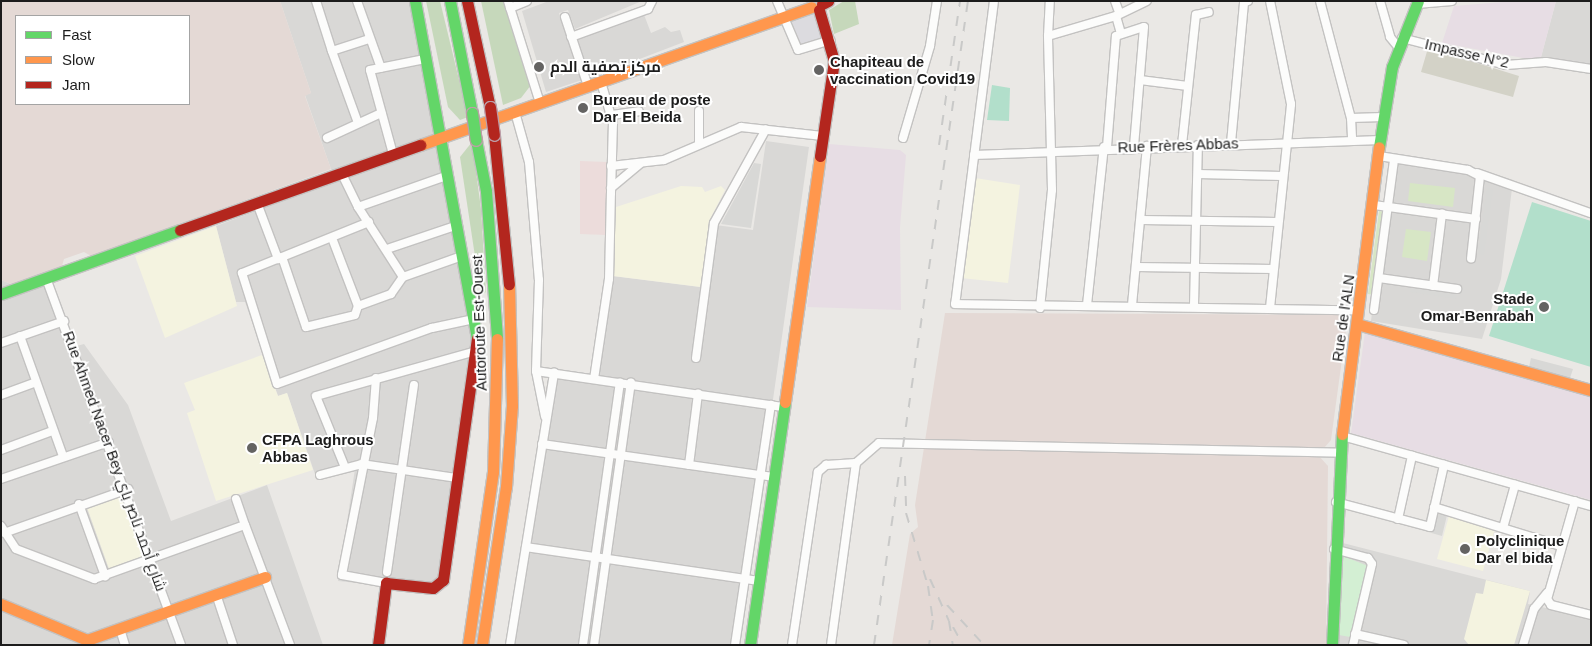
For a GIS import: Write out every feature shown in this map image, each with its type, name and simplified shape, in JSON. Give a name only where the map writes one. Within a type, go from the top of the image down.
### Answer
[{"type":"main road","points":[[378,645],[387,577],[433,588],[443,580],[476,351],[474,319],[458,225],[415,1]]},
{"type":"main road","name":"Autoroute Est-Ouest","points":[[450,1],[486,191],[498,358],[492,472],[468,645]]},
{"type":"main road","name":"Autoroute Est-Ouest","points":[[468,1],[490,107],[508,239],[513,340],[506,487],[494,581],[482,645]]},
{"type":"main road","name":"Rue de l'ALN","points":[[1332,645],[1334,549],[1340,453],[1374,205],[1383,117],[1400,43],[1417,3]]},
{"type":"main road","points":[[1,294],[819,4],[834,61],[750,645]]},
{"type":"main road","points":[[1357,324],[1591,390]]},
{"type":"main road","points":[[1,604],[84,640],[265,577]]},
{"type":"main road","points":[[491,645],[494,581]]},
{"type":"street","points":[[316,1],[358,123]]},
{"type":"street","points":[[357,1],[368,39],[381,68]]},
{"type":"street","points":[[527,1],[509,4],[540,103]]},
{"type":"street","points":[[571,37],[648,9],[652,1]]},
{"type":"street","points":[[777,1],[798,50],[830,40]]},
{"type":"street","points":[[903,138],[930,46],[937,1]]},
{"type":"street","points":[[994,1],[954,303],[1040,308],[1087,305],[1194,305],[1359,310]]},
{"type":"street","points":[[1040,308],[1052,190],[1048,36],[1050,1]]},
{"type":"street","points":[[1115,1],[1121,33]]},
{"type":"street","points":[[1048,36],[1117,14],[1147,1]]},
{"type":"street","points":[[1231,143],[1244,2],[1248,1]]},
{"type":"street","points":[[1270,1],[1291,104],[1285,141],[1270,308]]},
{"type":"street","points":[[1320,1],[1351,118],[1352,140]]},
{"type":"street","points":[[1380,1],[1390,37],[1400,43]]},
{"type":"street","points":[[1417,3],[1452,1]]},
{"type":"street","points":[[1182,145],[1196,15],[1209,12]]},
{"type":"street","points":[[565,17],[588,86]]},
{"type":"street","points":[[1087,305],[1116,36],[1144,27],[1134,147]]},
{"type":"street","points":[[332,51],[368,39]]},
{"type":"street","name":"Impasse N°2","points":[[1400,43],[1506,65],[1546,62],[1591,69]]},
{"type":"street","points":[[393,154],[370,72],[425,59]]},
{"type":"street","points":[[1140,80],[1188,86]]},
{"type":"street","points":[[594,379],[609,279],[612,115],[601,82]]},
{"type":"street","points":[[612,115],[639,111]]},
{"type":"street","points":[[699,111],[699,144]]},
{"type":"street","points":[[515,112],[529,162],[539,280],[536,371],[546,421]]},
{"type":"street","points":[[327,138],[381,113]]},
{"type":"street","points":[[1351,118],[1383,117]]},
{"type":"street","points":[[611,166],[664,160],[741,127],[823,136]]},
{"type":"street","points":[[696,358],[714,223],[766,129]]},
{"type":"street","name":"Rue Frères Abbas","points":[[974,155],[1105,147],[1382,140]]},
{"type":"street","points":[[1194,305],[1198,221],[1198,145]]},
{"type":"street","points":[[1132,305],[1142,220],[1147,146]]},
{"type":"street","points":[[1380,156],[1394,161],[1475,172],[1590,213],[1591,207]]},
{"type":"street","points":[[1374,310],[1394,161]]},
{"type":"street","points":[[611,188],[640,164]]},
{"type":"street","points":[[341,172],[358,207],[404,277]]},
{"type":"street","points":[[1471,259],[1481,182],[1475,172]]},
{"type":"street","points":[[1198,174],[1282,176]]},
{"type":"street","points":[[358,207],[449,175]]},
{"type":"street","points":[[257,202],[306,327],[355,315],[358,306],[332,238]]},
{"type":"street","points":[[1374,205],[1476,219]]},
{"type":"street","points":[[1433,286],[1442,214]]},
{"type":"street","points":[[1142,220],[1278,222]]},
{"type":"street","points":[[369,222],[242,272],[277,384],[432,328],[474,319]]},
{"type":"street","points":[[387,249],[458,225]]},
{"type":"street","points":[[358,306],[391,294],[404,277],[462,256]]},
{"type":"street","points":[[1137,267],[1273,269]]},
{"type":"street","name":"Rue Ahmed Nacer Bey شارع أحمد ناصر باي","points":[[46,278],[128,489],[182,645]]},
{"type":"street","points":[[1378,278],[1457,289]]},
{"type":"street","points":[[1,343],[64,321]]},
{"type":"street","points":[[20,336],[52,430],[63,456]]},
{"type":"street","points":[[344,465],[316,396],[476,351]]},
{"type":"street","points":[[536,371],[630,383],[784,407]]},
{"type":"street","points":[[510,645],[554,373]]},
{"type":"street","points":[[376,378],[342,575],[387,577],[400,470],[414,384]]},
{"type":"street","points":[[1,395],[36,382]]},
{"type":"street","points":[[584,645],[620,383]]},
{"type":"street","points":[[594,645],[630,383]]},
{"type":"street","points":[[689,465],[698,394]]},
{"type":"street","points":[[735,645],[771,405]]},
{"type":"street","points":[[1,450],[52,430]]},
{"type":"street","points":[[1342,436],[1591,506]]},
{"type":"street","points":[[1,479],[63,456],[109,442]]},
{"type":"street","points":[[792,645],[818,472],[826,465],[856,462],[879,443],[1340,453]]},
{"type":"street","points":[[542,444],[774,477]]},
{"type":"street","points":[[1398,519],[1412,456]]},
{"type":"street","points":[[831,645],[856,462]]},
{"type":"street","points":[[320,475],[344,465],[362,464],[458,478]]},
{"type":"street","points":[[1336,502],[1430,527],[1444,464]]},
{"type":"street","points":[[1503,528],[1515,484]]},
{"type":"street","points":[[128,489],[2,529],[19,551],[84,578],[105,576],[245,525]]},
{"type":"street","points":[[236,500],[290,645]]},
{"type":"street","points":[[1523,645],[1534,609],[1548,593],[1576,501]]},
{"type":"street","points":[[80,504],[105,576]]},
{"type":"street","points":[[1434,507],[1561,546]]},
{"type":"street","points":[[526,547],[759,581]]},
{"type":"street","points":[[1334,549],[1368,558],[1372,564],[1352,645]]},
{"type":"street","points":[[1548,593],[1551,605],[1591,615]]},
{"type":"street","points":[[216,594],[234,645]]},
{"type":"street","points":[[120,629],[125,645]]},
{"type":"street","points":[[1355,634],[1404,645]]},
{"type":"shaded area","points":[[1,1],[280,1],[311,93],[305,96],[331,169],[91,256],[84,252],[64,259],[62,266],[11,284],[1,280]]},
{"type":"shaded area","points":[[280,1],[418,1],[478,356],[445,587],[439,592],[338,581],[355,469],[316,477],[287,393],[278,396],[245,302],[236,302],[216,226],[339,180],[331,169],[305,95],[311,93]]},
{"type":"shaded area","points":[[549,1],[642,1],[575,29],[568,10],[559,13],[582,80],[546,92],[522,11]]},
{"type":"shaded area","points":[[1515,1],[1556,1],[1540,61],[1442,43],[1454,6]]},
{"type":"shaded area","points":[[1556,1],[1591,1],[1591,71],[1540,61]]},
{"type":"shaded area","points":[[643,12],[651,33],[665,27],[671,32],[680,30],[684,42],[590,78],[575,38]]},
{"type":"shaded area","points":[[813,13],[824,38],[798,48],[788,21]]},
{"type":"shaded area","points":[[1428,48],[1519,76],[1513,97],[1421,72]]},
{"type":"shaded area","points":[[766,141],[809,147],[738,645],[511,645],[555,371],[598,374],[613,276],[700,287],[708,224],[753,230]]},
{"type":"shaded area","points":[[829,144],[900,150],[906,155],[900,227],[901,310],[807,307]]},
{"type":"shaded area","points":[[1392,156],[1462,164],[1513,180],[1501,279],[1482,339],[1371,321]]},
{"type":"shaded area","points":[[580,161],[607,162],[606,235],[580,234]]},
{"type":"shaded area","points":[[754,163],[761,164],[751,228],[721,224]]},
{"type":"shaded area","points":[[975,178],[1020,185],[1008,283],[961,278]]},
{"type":"shaded area","points":[[681,186],[702,187],[705,192],[721,186],[725,190],[709,221],[701,287],[613,276],[616,207]]},
{"type":"shaded area","points":[[1487,188],[1493,189],[1484,255],[1478,254]]},
{"type":"shaded area","points":[[216,226],[237,306],[165,338],[135,256]]},
{"type":"shaded area","points":[[46,271],[73,347],[84,344],[128,405],[171,521],[267,485],[323,645],[1,645],[1,280],[11,284]]},
{"type":"shaded area","points":[[1411,287],[1457,293],[1456,299],[1410,292]]},
{"type":"shaded area","points":[[945,313],[1348,315],[1331,440],[1318,455],[1328,466],[1326,645],[892,645],[910,534],[918,527],[915,505]]},
{"type":"shaded area","points":[[1365,332],[1591,397],[1591,500],[1351,433]]},
{"type":"shaded area","name":"CFPA Laghrous Abbas","points":[[262,355],[278,396],[287,393],[313,470],[216,501],[187,413],[195,410],[184,383]]},
{"type":"shaded area","points":[[1531,358],[1573,369],[1570,378],[1529,367]]},
{"type":"shaded area","points":[[1438,471],[1446,473],[1438,508],[1448,511],[1442,536],[1428,532],[1431,521],[1426,519]]},
{"type":"shaded area","points":[[125,492],[147,555],[109,569],[86,505]]},
{"type":"shaded area","name":"Polyclinique Dar el bida","points":[[1449,516],[1495,528],[1483,571],[1437,559]]},
{"type":"shaded area","points":[[1339,542],[1530,591],[1528,604],[1591,618],[1591,645],[1336,645]]},
{"type":"shaded area","points":[[1486,580],[1530,591],[1514,645],[1469,645],[1464,639],[1476,593],[1483,594]]},
{"type":"green space","points":[[426,1],[440,1],[468,117],[460,120],[448,107]]},
{"type":"green space","points":[[481,1],[506,1],[531,85],[521,98],[503,105]]},
{"type":"green space","points":[[844,1],[855,1],[859,24],[834,34],[829,10]]},
{"type":"green space","points":[[992,85],[1010,88],[1009,121],[987,120]]},
{"type":"green space","points":[[472,142],[481,209],[486,292],[481,296],[460,157]]},
{"type":"green space","points":[[1410,183],[1455,188],[1453,207],[1408,201]]},
{"type":"green space","name":"Stade Omar-Benrabah","points":[[1532,202],[1591,221],[1591,367],[1489,336]]},
{"type":"green space","points":[[1379,211],[1385,212],[1374,295],[1368,294]]},
{"type":"green space","points":[[1406,229],[1431,232],[1427,261],[1402,257]]},
{"type":"green space","points":[[1343,556],[1368,566],[1350,637],[1339,635]]},
{"type":"railway","points":[[939,145],[960,1]]},
{"type":"railway","points":[[874,645],[968,1]]},
{"type":"railway","points":[[905,476],[906,513],[928,586],[933,620],[929,645]]},
{"type":"railway","points":[[930,579],[949,621],[953,645]]},
{"type":"railway","points":[[947,605],[984,645]]},
{"type":"railway","points":[[953,627],[963,645]]},
{"type":"traffic: fast","points":[[415,1],[477,338]]},
{"type":"traffic: fast","points":[[450,1],[472,113]]},
{"type":"traffic: fast","points":[[1379,147],[1392,67],[1418,1]]},
{"type":"traffic: fast","points":[[472,113],[476,140]]},
{"type":"traffic: fast","points":[[476,140],[486,191],[497,339]]},
{"type":"traffic: fast","points":[[1,294],[180,230]]},
{"type":"traffic: fast","points":[[750,645],[785,402]]},
{"type":"traffic: fast","points":[[1332,645],[1342,434]]},
{"type":"traffic: slow","points":[[420,145],[811,7]]},
{"type":"traffic: slow","points":[[1342,434],[1379,147]]},
{"type":"traffic: slow","points":[[785,402],[820,156]]},
{"type":"traffic: slow","points":[[482,645],[506,487],[512,406],[509,284]]},
{"type":"traffic: slow","points":[[1357,324],[1591,390]]},
{"type":"traffic: slow","points":[[468,645],[493,472],[497,339]]},
{"type":"traffic: slow","points":[[1,604],[87,640],[265,577]]},
{"type":"traffic: jam","points":[[467,1],[490,107]]},
{"type":"traffic: jam","points":[[822,4],[828,1]]},
{"type":"traffic: jam","points":[[819,10],[834,61],[820,156]]},
{"type":"traffic: jam","points":[[490,107],[494,135]]},
{"type":"traffic: jam","points":[[494,135],[509,284]]},
{"type":"traffic: jam","points":[[180,230],[420,145]]},
{"type":"traffic: jam","points":[[378,645],[386,583],[433,588],[443,580],[477,338]]},
{"type":"place","name":"مركز تصفية الدم","points":[[539,67]]},
{"type":"place","name":"Chapiteau de vaccination Covid19","points":[[819,70]]},
{"type":"place","name":"Bureau de poste Dar El Beida","points":[[583,108]]},
{"type":"place","name":"Stade Omar-Benrabah","points":[[1544,307]]},
{"type":"place","name":"CFPA Laghrous Abbas","points":[[252,448]]},
{"type":"place","name":"Polyclinique Dar el bida","points":[[1465,549]]}]
